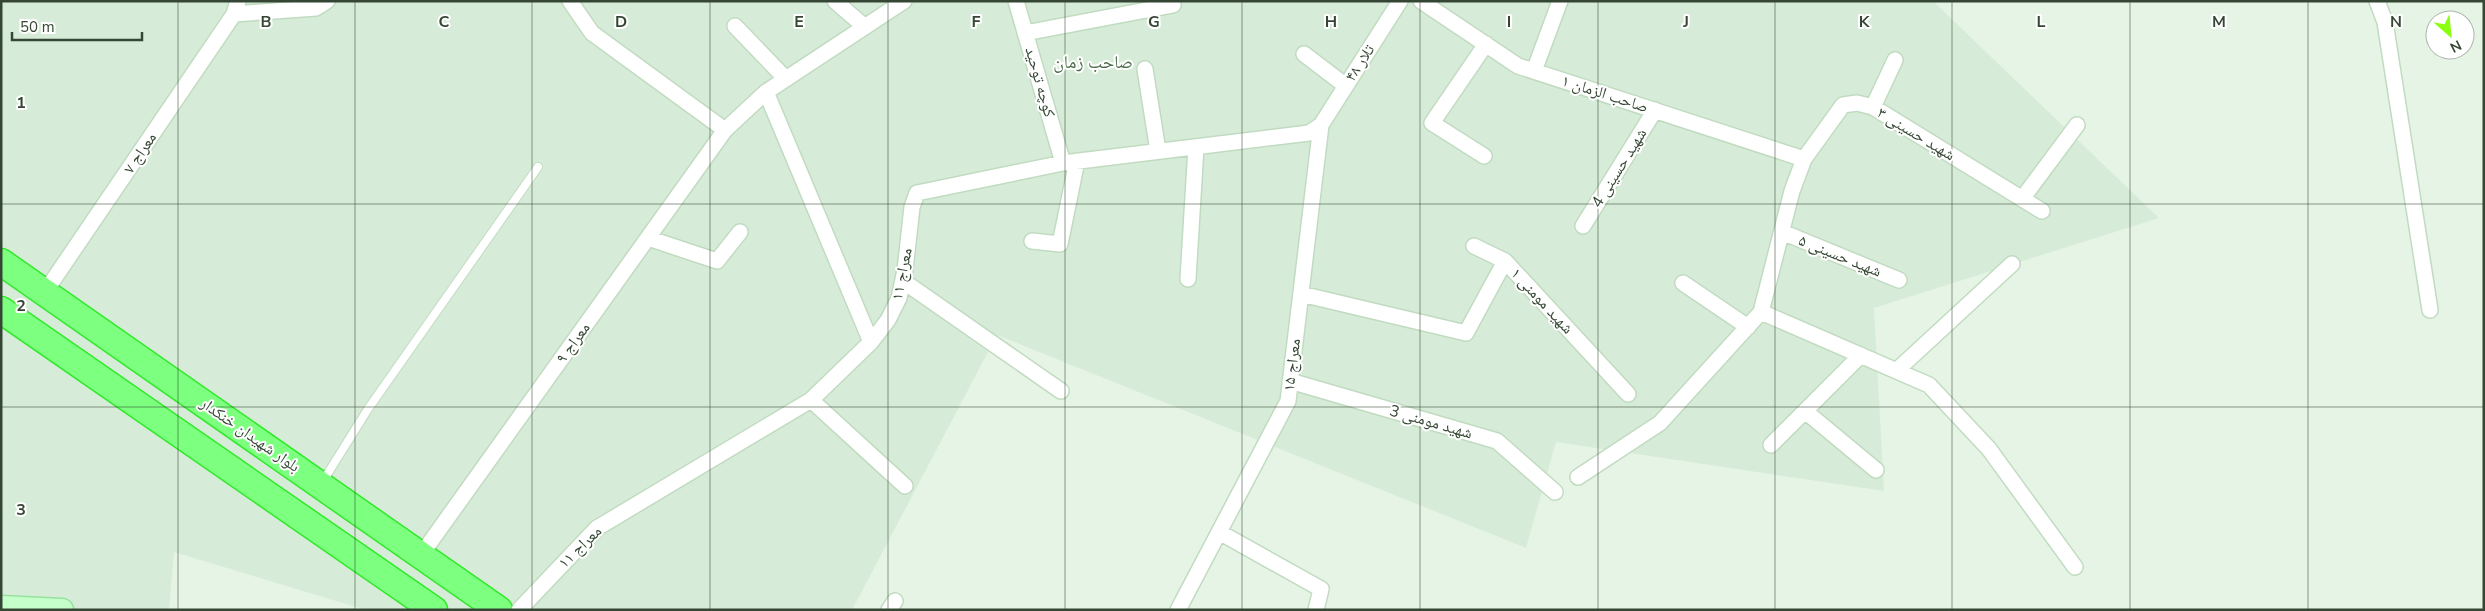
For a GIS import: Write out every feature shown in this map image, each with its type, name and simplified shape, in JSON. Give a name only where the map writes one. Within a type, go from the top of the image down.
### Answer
[{"type":"highway","name":"بلوار شهیدان خنکدار","points":[[1,262],[498,610]]},
{"type":"highway","points":[[1,310],[434,610]]},
{"type":"main road","points":[[1,607],[62,610]]},
{"type":"street","points":[[236,8],[316,8],[326,1]]},
{"type":"street","points":[[570,1],[592,33],[725,130]]},
{"type":"street","points":[[835,1],[865,27]]},
{"type":"street","name":"معراج ۹","points":[[421,555],[725,130],[766,92],[904,1]]},
{"type":"street","name":"کوچه توحید","points":[[1016,1],[1025,33],[1070,162]]},
{"type":"street","points":[[1025,33],[1173,5],[1172,1]]},
{"type":"street","name":"صاحب الزمان ۱","points":[[1421,1],[1518,66],[1804,159]]},
{"type":"street","points":[[1534,71],[1560,1]]},
{"type":"street","points":[[2377,1],[2385,22],[2430,310]]},
{"type":"street","name":"تلار ۴۸","points":[[1320,126],[1398,2]]},
{"type":"street","name":"معراج ۷","points":[[45,292],[236,8]]},
{"type":"street","points":[[735,26],[786,79]]},
{"type":"street","points":[[1484,156],[1432,123],[1486,44]]},
{"type":"street","points":[[1304,54],[1346,86]]},
{"type":"street","points":[[1872,107],[1894,60]]},
{"type":"street","points":[[1145,69],[1158,151]]},
{"type":"street","points":[[766,92],[871,342]]},
{"type":"street","name":"شهید حسینی ۳","points":[[1804,159],[1842,105],[1857,103],[1872,107],[2042,211]]},
{"type":"street","name":"شهید حسینی 4","points":[[1583,226],[1655,110]]},
{"type":"street","points":[[2022,198],[2077,125]]},
{"type":"street","name":"معراج ۱۱","points":[[519,610],[597,528],[811,400],[871,342],[888,320],[900,298],[912,207],[917,194],[1070,162],[1309,133],[1320,126]]},
{"type":"street","name":"معراج ۱۵","points":[[1178,610],[1288,401],[1320,126]]},
{"type":"street","points":[[1188,280],[1196,147]]},
{"type":"street","points":[[1578,476],[1660,423],[1761,312],[1804,159]]},
{"type":"street","points":[[1032,241],[1060,244],[1070,162]]},
{"type":"street","points":[[648,238],[717,261],[740,232]]},
{"type":"street","name":"شهید حسینی ۵","points":[[1782,232],[1899,280]]},
{"type":"street","points":[[1474,246],[1505,261]]},
{"type":"street","name":"شهید مومنی ۱","points":[[1301,294],[1466,333],[1505,261],[1628,394]]},
{"type":"street","points":[[1896,371],[2012,264]]},
{"type":"street","points":[[903,281],[1061,390]]},
{"type":"street","points":[[1683,283],[1748,327]]},
{"type":"street","points":[[1761,312],[1929,385],[1989,449],[2075,567]]},
{"type":"street","points":[[1771,445],[1860,355]]},
{"type":"street","name":"شهید مومنی 3","points":[[1290,381],[1497,441],[1555,492]]},
{"type":"street","points":[[811,400],[906,486]]},
{"type":"street","points":[[1805,411],[1876,470]]},
{"type":"street","points":[[1219,532],[1321,590],[1316,610]]},
{"type":"lane","points":[[321,485],[368,409],[538,167]]},
{"type":"shaded area","points":[[1,1],[1933,1],[2159,218],[1874,308],[1884,491],[1556,442],[1526,548],[997,335],[852,610],[366,610],[174,552],[169,610],[1,610]]},
{"type":"district","name":"صاحب زمان","points":[[1093,62]]}]
